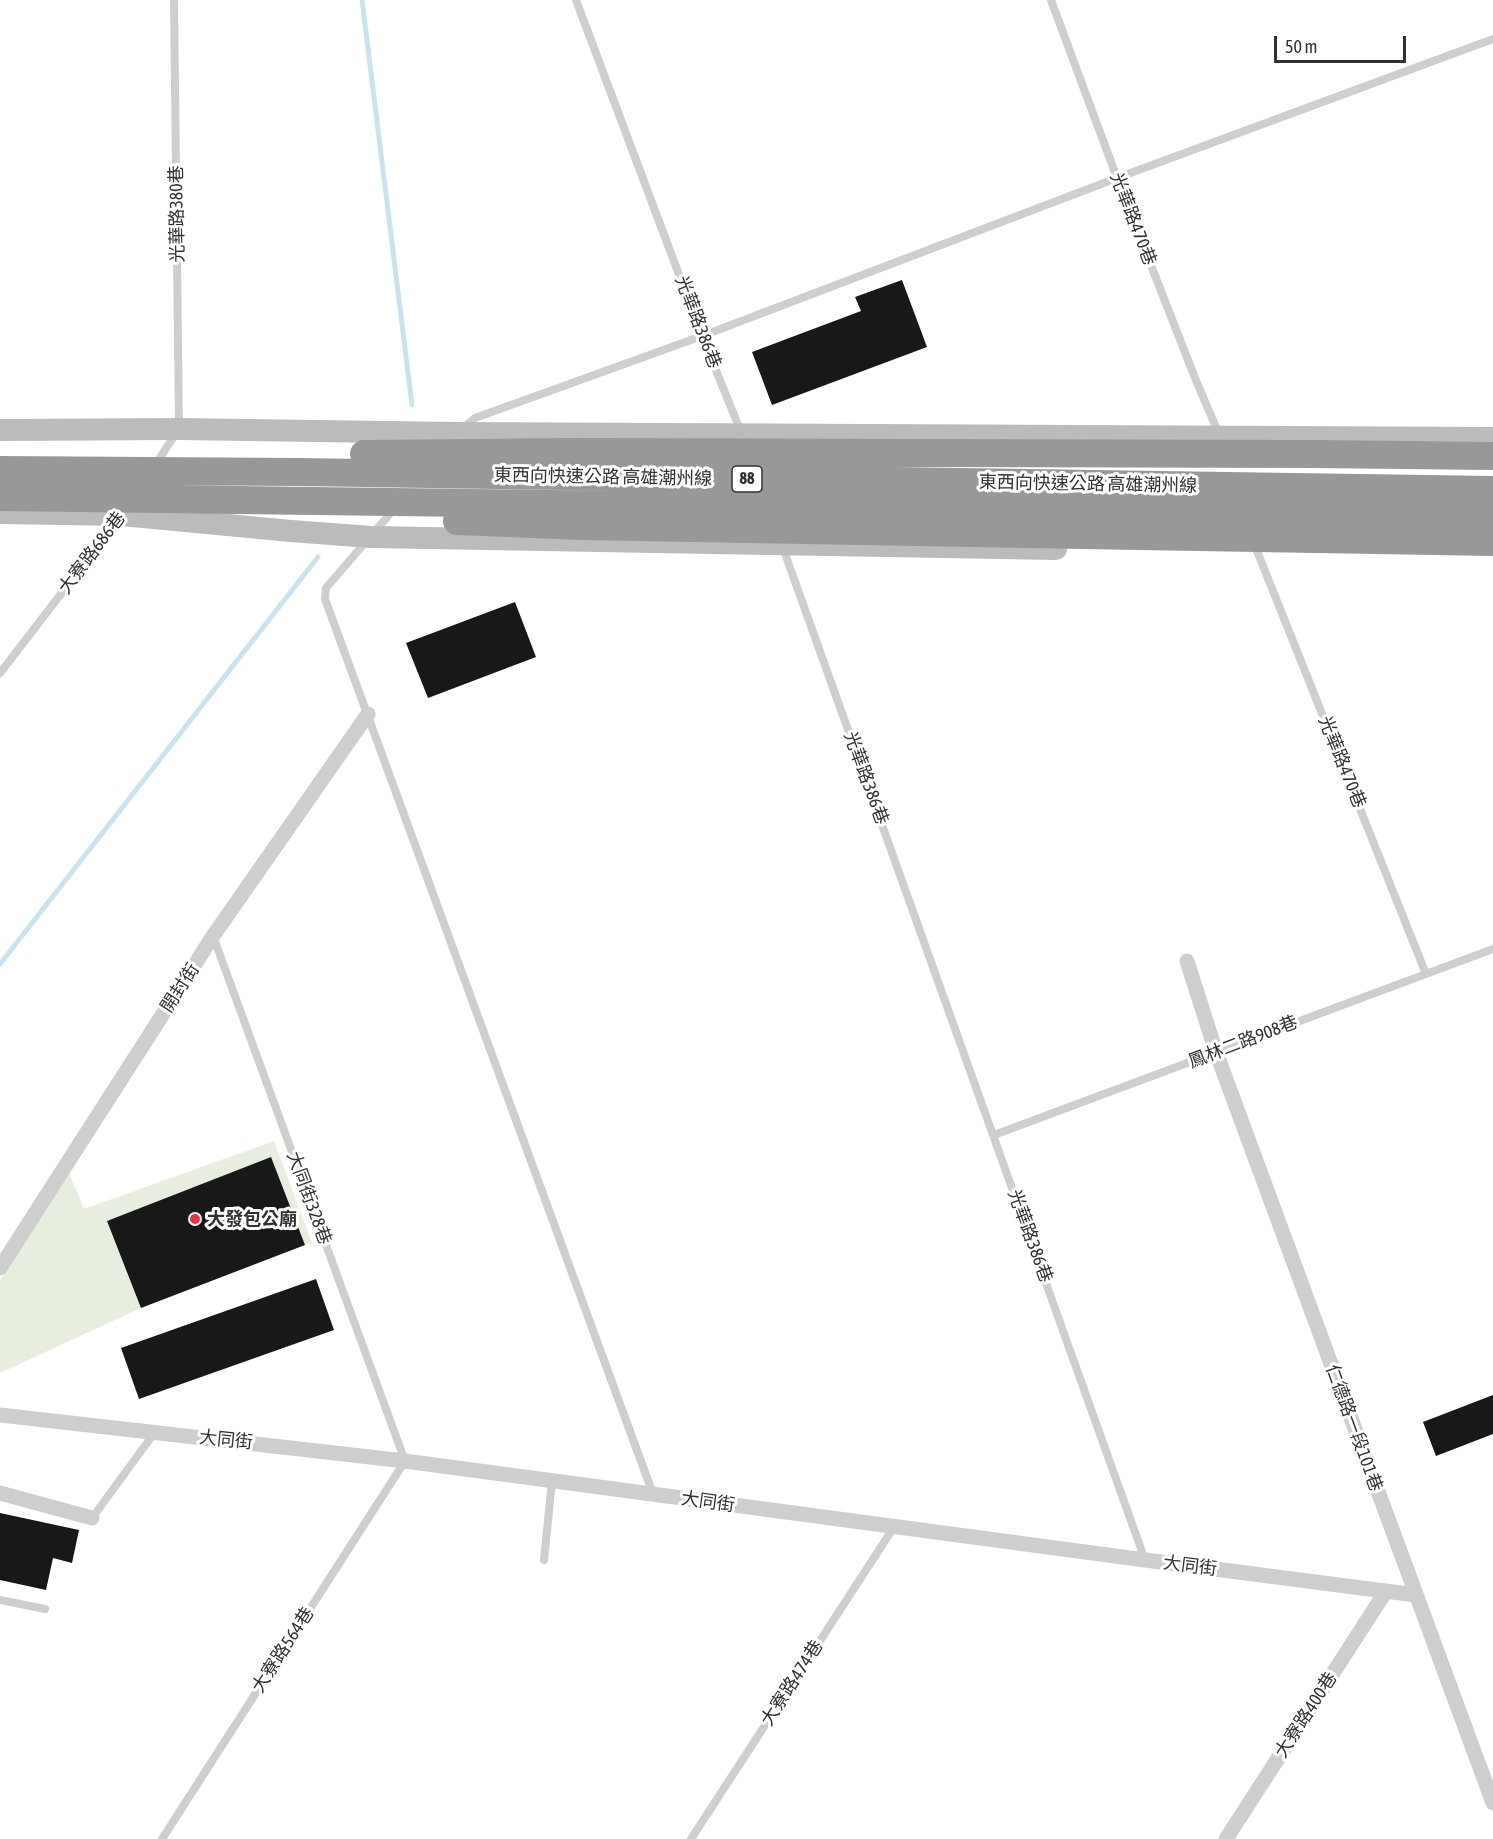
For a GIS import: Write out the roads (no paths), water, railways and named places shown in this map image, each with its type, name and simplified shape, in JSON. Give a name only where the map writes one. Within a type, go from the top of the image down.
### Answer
[{"type":"highway","points":[[0,460],[291,454],[562,452],[1493,456]]},
{"type":"highway","name":"東西向快速公路 高雄潮州線","points":[[0,470],[333,472],[1493,490]]},
{"type":"highway","name":"東西向快速公路 高雄潮州線","points":[[0,497],[1493,516]]},
{"type":"highway","points":[[131,500],[180,508],[583,526],[1493,542]]},
{"type":"main road","points":[[0,430],[179,429],[742,435],[1493,438]]},
{"type":"main road","points":[[0,513],[131,500],[291,531],[371,537],[1493,555]]},
{"type":"street","name":"開封街","points":[[0,1268],[213,936],[368,714]]},
{"type":"street","name":"仁德路一段101巷","points":[[1187,961],[1216,1052],[1493,1803]]},
{"type":"street","name":"大同街","points":[[0,1414],[405,1461],[1416,1595]]},
{"type":"street","points":[[0,1493],[92,1518]]},
{"type":"street","name":"大寮路400巷","points":[[1226,1839],[1386,1591]]},
{"type":"lane","name":"光華路380巷","points":[[174,0],[179,429]]},
{"type":"lane","name":"光華路386巷","points":[[576,0],[702,336],[750,457]]},
{"type":"lane","name":"光華路470巷","points":[[1051,0],[1117,178],[1220,437]]},
{"type":"lane","points":[[434,459],[455,433],[475,418],[702,336],[1117,178],[1493,39]]},
{"type":"lane","points":[[147,477],[179,429]]},
{"type":"lane","points":[[413,485],[427,468]]},
{"type":"lane","points":[[754,468],[762,490]]},
{"type":"lane","points":[[406,494],[326,588],[325,599],[653,1494]]},
{"type":"lane","name":"大寮路686巷","points":[[0,673],[131,500]]},
{"type":"lane","points":[[766,501],[770,512]]},
{"type":"lane","name":"光華路386巷","points":[[774,523],[1145,1560]]},
{"type":"lane","name":"光華路470巷","points":[[1257,551],[1426,974]]},
{"type":"lane","name":"大同街328巷","points":[[213,936],[405,1461]]},
{"type":"lane","name":"鳳林二路908巷","points":[[994,1135],[1493,949]]},
{"type":"lane","points":[[92,1518],[154,1432]]},
{"type":"lane","name":"大寮路564巷","points":[[162,1839],[405,1461]]},
{"type":"lane","points":[[544,1560],[552,1481]]},
{"type":"lane","name":"大寮路474巷","points":[[691,1839],[894,1527]]},
{"type":"lane","points":[[0,1600],[45,1609]]},
{"type":"waterway","points":[[362,0],[412,405]]},
{"type":"waterway","points":[[0,964],[318,557]]},
{"type":"place","name":"大發包公廟","points":[[195,1219]]}]
